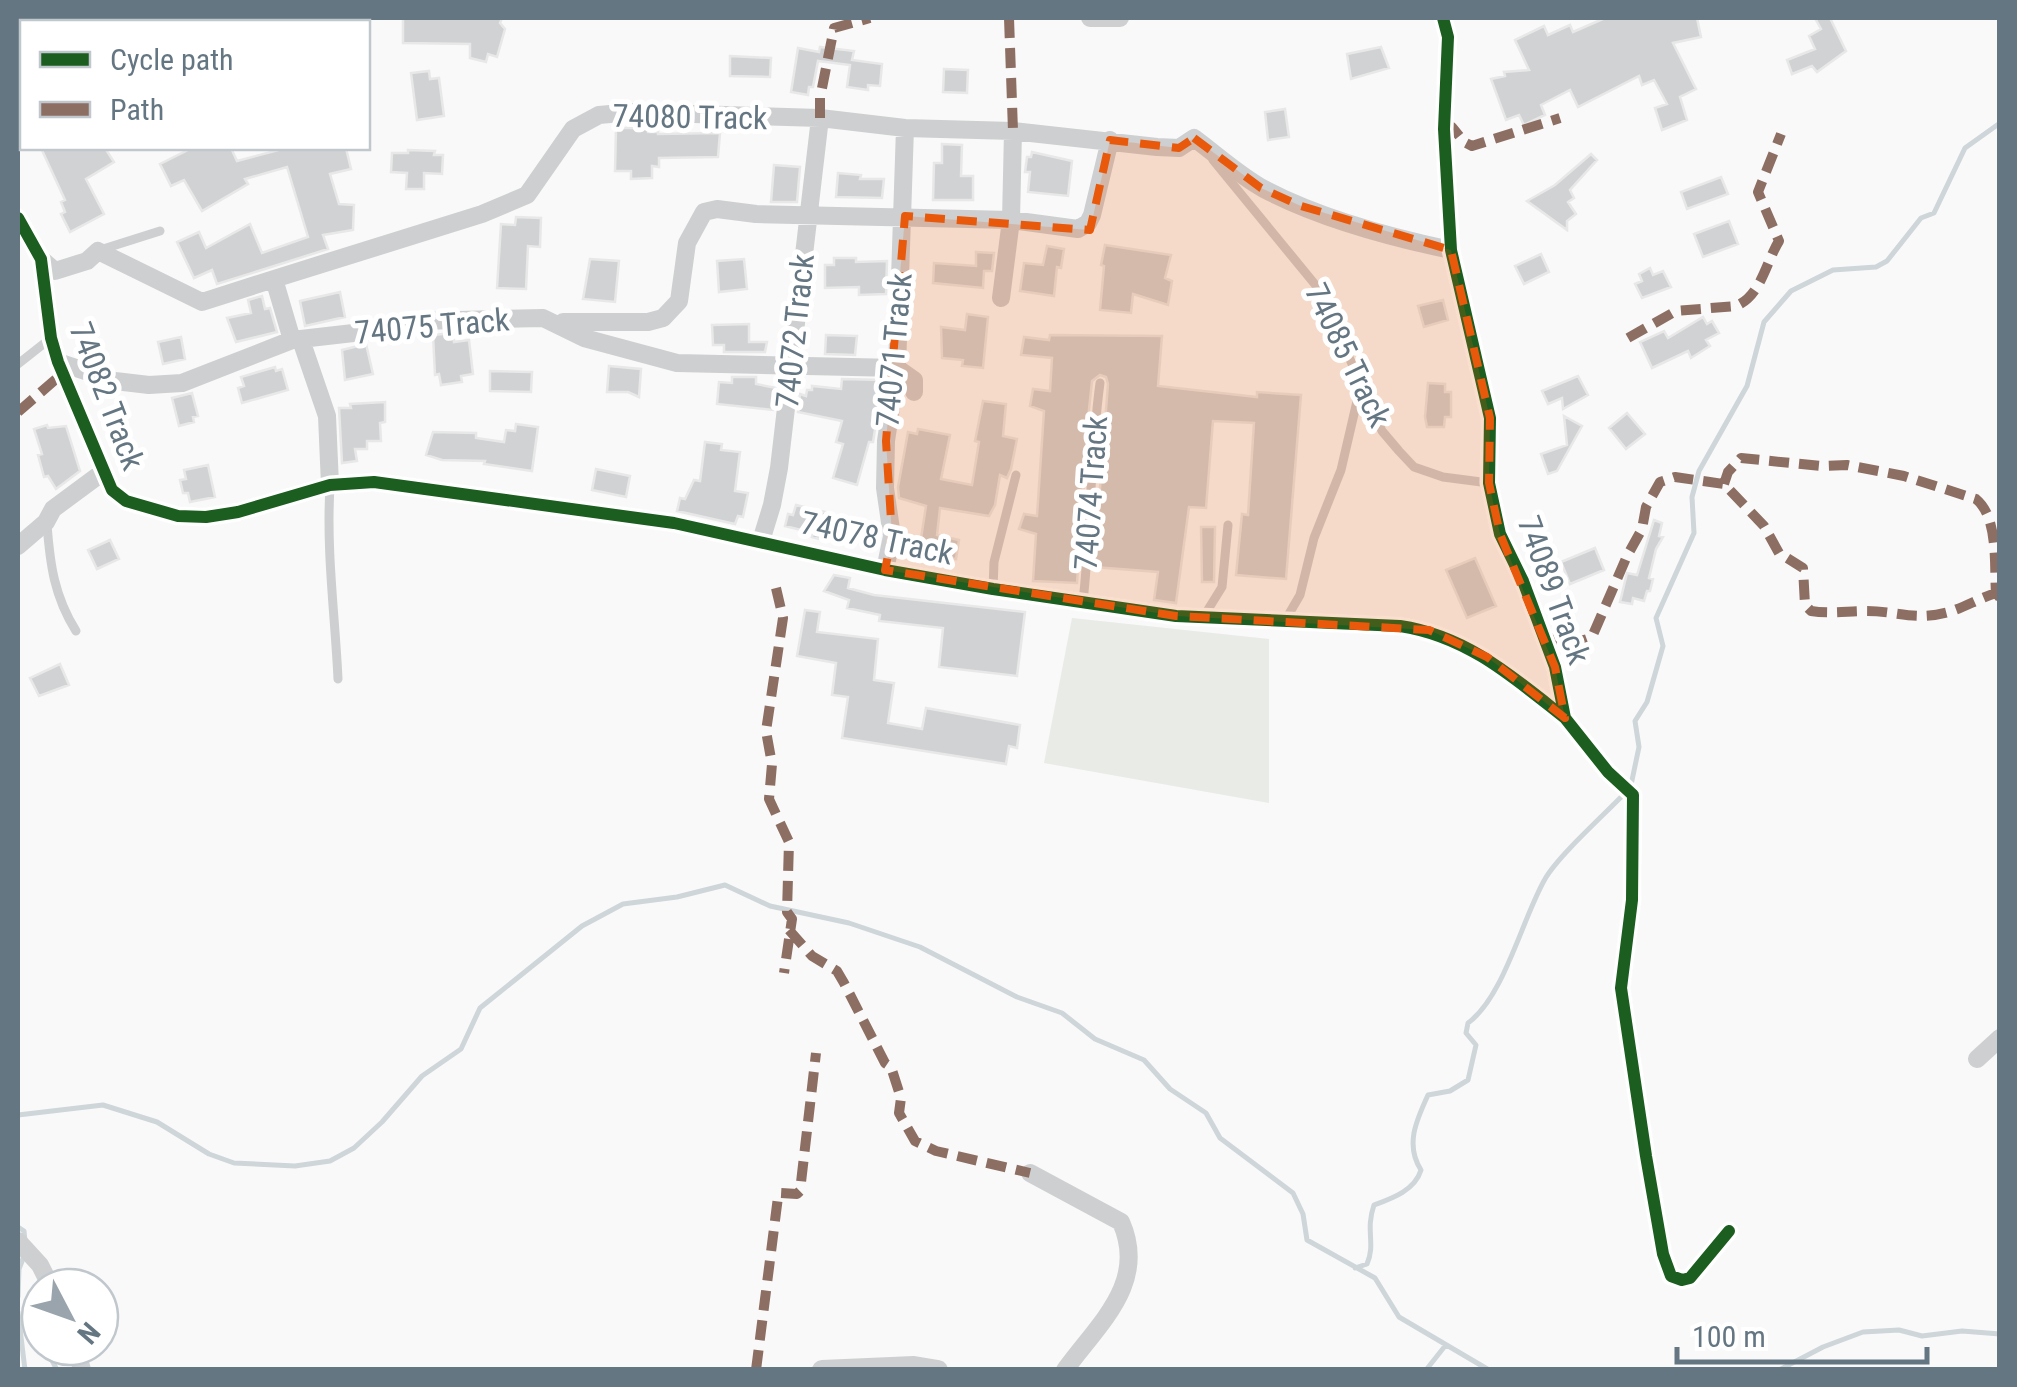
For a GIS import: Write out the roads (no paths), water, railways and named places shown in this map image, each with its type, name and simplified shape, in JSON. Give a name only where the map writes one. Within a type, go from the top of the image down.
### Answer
[{"type":"street","points":[[1090,18],[1120,18]]},
{"type":"street","name":"74089 Track","points":[[1443,18],[1448,38],[1444,130],[1451,250],[1490,418],[1489,482],[1500,534],[1556,666],[1565,718],[1608,772],[1633,795],[1632,900],[1622,988],[1649,1172],[1663,1254],[1671,1276],[1690,1278],[1729,1231]]},
{"type":"street","name":"74080 Track","points":[[98,251],[202,302],[482,214],[526,196],[573,128],[598,115],[632,112],[820,118],[906,128],[1013,131],[1110,140]]},
{"type":"street","name":"74072 Track","points":[[760,541],[776,486],[820,118]]},
{"type":"street","name":"74071 Track","points":[[885,570],[892,536],[884,488],[886,441],[897,368],[906,128]]},
{"type":"street","points":[[1001,298],[1011,220],[1013,131]]},
{"type":"street","points":[[542,318],[575,324],[663,318],[679,301],[688,242],[704,212],[717,209],[756,214],[1011,220],[1078,229],[1088,223],[1110,140],[1178,148],[1194,138],[1261,188],[1301,206],[1405,241],[1451,250]]},
{"type":"street","name":"74082 Track","points":[[18,218],[41,259],[51,338],[103,472],[112,490],[126,501],[157,512]]},
{"type":"street","points":[[41,259],[55,271],[88,261],[98,251]]},
{"type":"street","points":[[274,279],[327,416],[330,485]]},
{"type":"street","name":"74075 Track","points":[[58,362],[115,380],[150,385],[182,383],[297,340],[370,331],[418,320],[542,318],[584,338],[677,363],[897,368]]},
{"type":"street","points":[[897,368],[914,380],[914,392]]},
{"type":"street","points":[[18,546],[46,522],[54,509],[103,472]]},
{"type":"street","name":"74078 Track","points":[[157,512],[206,516],[238,512],[330,485],[374,482],[674,523],[885,570],[1082,602],[1200,617],[1430,630],[1487,657],[1565,718]]},
{"type":"street","points":[[1977,1059],[2000,1038]]},
{"type":"street","points":[[1030,1173],[1121,1222],[1126,1234],[1126,1289],[1065,1370]]},
{"type":"street","points":[[18,1241],[41,1267]]},
{"type":"street","points":[[822,1370],[914,1366],[938,1370]]},
{"type":"lane","name":"74085 Track","points":[[1194,138],[1318,288],[1382,431],[1414,467],[1443,476],[1489,482]]},
{"type":"lane","points":[[98,251],[160,231]]},
{"type":"lane","points":[[18,364],[51,338]]},
{"type":"lane","name":"74074 Track","points":[[1082,602],[1091,530],[1091,467],[1100,383]]},
{"type":"lane","points":[[1284,622],[1300,596],[1314,538],[1341,470],[1361,384]]},
{"type":"lane","points":[[993,589],[994,562],[1016,475]]},
{"type":"lane","points":[[330,485],[327,526],[338,679]]},
{"type":"lane","points":[[46,522],[52,580],[60,607],[76,631]]},
{"type":"lane","points":[[1200,617],[1222,586],[1228,525]]},
{"type":"waterway","points":[[1631,785],[1639,747],[1635,721],[1647,702],[1663,646],[1656,618],[1694,533],[1692,497],[1699,471],[1747,386],[1764,322],[1791,291],[1833,270],[1876,267],[1887,261],[1921,218],[1934,213],[1965,148],[2000,123]]},
{"type":"waterway","points":[[1355,1268],[1367,1264],[1370,1257],[1374,1205],[1409,1188],[1421,1170],[1413,1142],[1428,1095],[1450,1091],[1468,1080],[1476,1045],[1466,1033],[1468,1023],[1481,1011],[1502,977],[1545,879],[1570,847],[1625,793]]},
{"type":"waterway","points":[[18,1115],[103,1105],[157,1122],[209,1154],[234,1163],[295,1166],[330,1161],[354,1148],[422,1076],[461,1049],[480,1008],[582,926],[623,904],[677,897],[725,885],[770,906],[849,923],[920,947],[1017,997],[1062,1013],[1095,1039],[1144,1060],[1170,1089],[1206,1113],[1220,1138],[1293,1193],[1303,1214],[1307,1240],[1375,1278],[1399,1317],[1489,1370]]},
{"type":"waterway","points":[[18,1227],[24,1231],[25,1241]]},
{"type":"waterway","points":[[18,1297],[19,1269],[24,1256]]},
{"type":"waterway","points":[[18,1312],[25,1370]]},
{"type":"waterway","points":[[1779,1370],[1863,1332],[1899,1330],[1922,1336],[1962,1331],[2000,1334]]},
{"type":"waterway","points":[[1426,1370],[1445,1346]]}]
